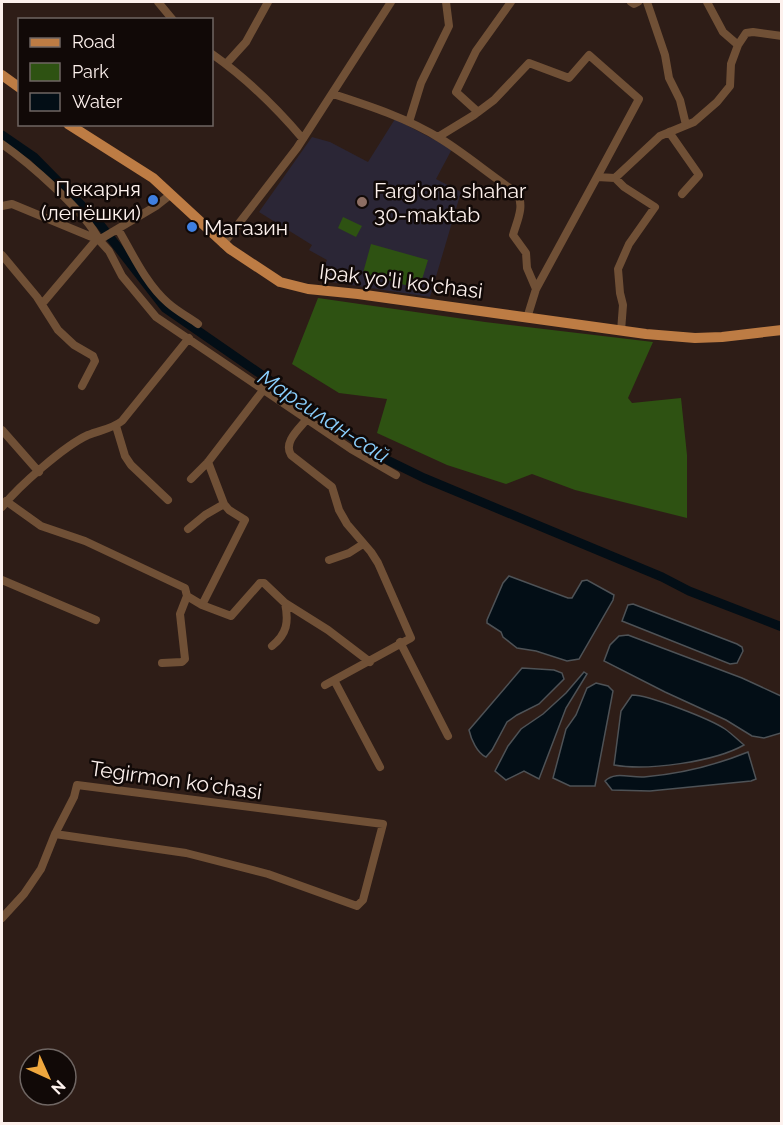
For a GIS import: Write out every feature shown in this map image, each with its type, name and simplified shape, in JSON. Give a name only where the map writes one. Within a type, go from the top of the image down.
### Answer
[{"type":"main road","points":[[2,75],[18,87]]},
{"type":"main road","name":"Ipak yo'li ko'chasi","points":[[71,126],[153,178],[223,243],[244,260],[279,282],[298,287],[621,331],[695,338],[746,336],[782,330]]},
{"type":"street","points":[[158,2],[171,18]]},
{"type":"street","points":[[226,64],[246,42],[268,2]]},
{"type":"street","points":[[223,243],[303,139],[391,2]]},
{"type":"street","points":[[410,122],[421,83],[449,26],[446,2]]},
{"type":"street","points":[[478,112],[456,92],[476,51],[512,2]]},
{"type":"street","points":[[631,2],[634,4],[638,2]]},
{"type":"street","points":[[647,2],[665,55],[669,78],[680,100],[686,125]]},
{"type":"street","points":[[707,2],[723,32],[738,45]]},
{"type":"street","points":[[615,178],[649,144],[703,115],[730,86],[731,64],[738,45],[746,33],[782,36]]},
{"type":"street","points":[[213,55],[280,113],[303,139]]},
{"type":"street","points":[[438,137],[494,100],[529,63],[569,78],[589,55],[639,99],[536,288],[527,318]]},
{"type":"street","points":[[333,94],[410,122],[438,137],[517,193],[521,200],[513,235],[526,253],[527,268],[536,288]]},
{"type":"street","points":[[669,132],[699,175],[682,194]]},
{"type":"street","points":[[2,144],[23,159],[77,211],[109,251],[122,276],[156,317],[351,449],[396,475]]},
{"type":"street","points":[[597,177],[615,178],[624,187],[655,207],[629,244],[618,269],[623,305],[621,331]]},
{"type":"street","points":[[42,304],[98,240],[156,206],[170,195]]},
{"type":"street","points":[[2,206],[12,204],[98,240]]},
{"type":"street","points":[[118,229],[161,296],[198,324]]},
{"type":"street","points":[[2,255],[5,266],[42,304],[58,330],[74,345],[93,356],[95,361],[82,386]]},
{"type":"street","points":[[162,663],[182,662],[185,659],[180,614],[187,596],[185,588],[85,541],[41,526],[4,504],[39,472],[80,440],[116,426],[122,421],[189,338]]},
{"type":"street","points":[[191,479],[208,462],[264,389]]},
{"type":"street","points":[[307,419],[290,441],[288,451],[332,487],[339,510],[347,524],[378,563],[411,638],[325,685]]},
{"type":"street","points":[[116,426],[125,456],[131,465],[168,500]]},
{"type":"street","points":[[2,430],[39,472]]},
{"type":"street","points":[[202,605],[245,524],[243,519],[228,510],[224,504],[208,462]]},
{"type":"street","points":[[188,530],[205,514],[224,504]]},
{"type":"street","points":[[329,560],[349,553],[363,544]]},
{"type":"street","points":[[2,580],[96,620]]},
{"type":"street","points":[[187,596],[202,605],[231,616],[260,583],[264,583],[285,603],[328,630],[370,662]]},
{"type":"street","points":[[272,646],[280,639],[287,626],[288,616],[285,603]]},
{"type":"street","points":[[400,642],[448,736]]},
{"type":"street","points":[[334,680],[380,768]]},
{"type":"street","name":"Tegirmon koʻchasi","points":[[77,785],[382,824],[363,900],[357,906],[268,874],[186,853],[55,834],[74,797],[77,785]]},
{"type":"street","points":[[2,918],[24,894],[41,869],[55,834]]},
{"type":"shaded area","name":"Farg'ona shahar 30-maktab","points":[[395,119],[452,149],[436,179],[461,192],[430,297],[324,281],[325,270],[323,269],[327,260],[309,250],[312,245],[259,212],[312,137],[330,142],[368,162]]},
{"type":"green space","points":[[343,217],[362,226],[356,237],[338,228]]},
{"type":"green space","points":[[371,244],[428,260],[419,289],[363,273]]},
{"type":"green space","points":[[318,298],[485,322],[653,342],[628,398],[632,403],[681,398],[687,455],[687,518],[575,490],[532,474],[506,484],[447,465],[377,433],[387,399],[339,393],[292,364]]},
{"type":"water","points":[[509,576],[568,598],[572,598],[582,581],[587,580],[614,595],[579,659],[567,661],[536,651],[517,648],[503,637],[501,632],[487,623],[503,583]]},
{"type":"water","points":[[633,604],[737,644],[742,647],[743,651],[737,663],[730,664],[622,621],[628,605]]},
{"type":"water","points":[[628,635],[742,678],[781,696],[781,733],[764,738],[752,736],[726,720],[604,661],[610,645],[619,636]]},
{"type":"water","points":[[522,668],[554,670],[562,673],[564,679],[539,704],[507,722],[486,757],[477,749],[469,730]]},
{"type":"water","points":[[584,672],[587,674],[566,708],[539,779],[524,771],[506,780],[495,771],[508,746],[521,729],[543,714]]},
{"type":"water","points":[[596,683],[608,686],[613,691],[595,786],[570,786],[553,778],[566,729],[576,715],[587,688]]},
{"type":"water","points":[[632,695],[665,703],[707,719],[725,729],[744,745],[716,756],[680,764],[644,767],[614,765],[621,711]]},
{"type":"water","points":[[748,752],[756,779],[751,781],[650,791],[612,790],[605,781],[613,776],[644,777],[684,771]]},
{"type":"waterway","name":"Маргилан-сай","points":[[2,135],[34,157],[99,223],[165,308],[379,456],[424,478],[662,577],[689,591],[782,627]]},
{"type":"place","name":"Пекарня (лепёшки)","points":[[153,200]]},
{"type":"place","name":"Farg'ona shahar 30-maktab","points":[[362,202]]},
{"type":"place","name":"Магазин","points":[[192,227]]}]
